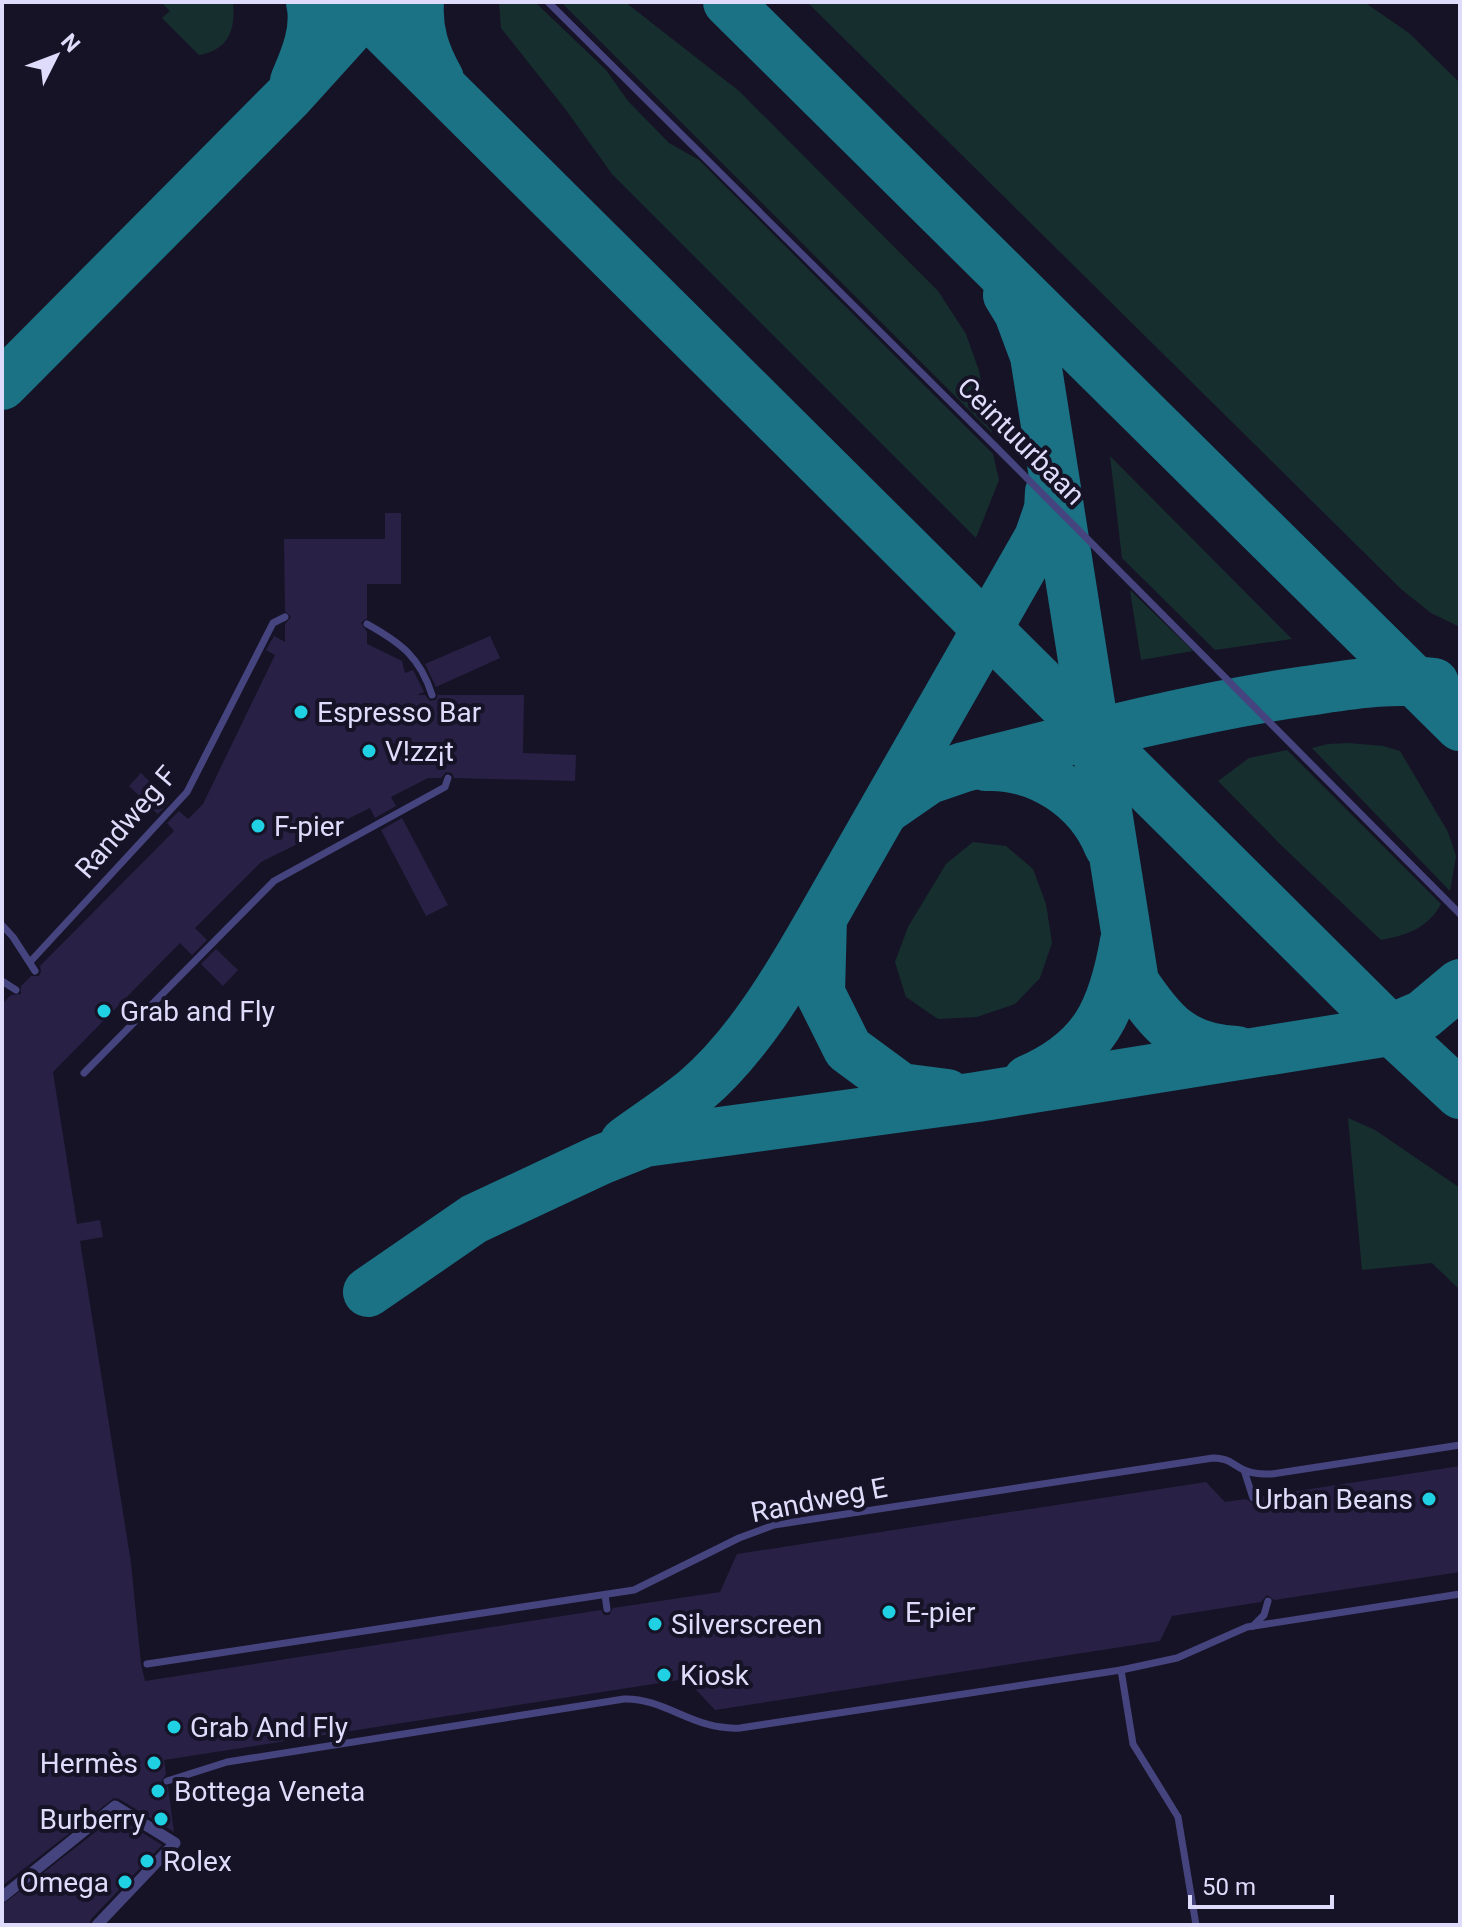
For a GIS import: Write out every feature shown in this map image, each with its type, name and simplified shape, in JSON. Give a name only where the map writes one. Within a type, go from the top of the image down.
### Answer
[{"type":"street","points":[[2,1897],[115,1806],[175,1843],[97,1925]]},
{"type":"lane","name":"Ceintuurbaan","points":[[548,2],[1460,914]]},
{"type":"lane","name":"Randweg F","points":[[30,962],[187,792],[273,623],[285,617]]},
{"type":"lane","points":[[367,624],[399,642],[420,665],[432,695]]},
{"type":"lane","points":[[84,1073],[274,881],[445,787],[448,778]]},
{"type":"lane","points":[[2,925],[35,971]]},
{"type":"lane","points":[[2,981],[16,990]]},
{"type":"lane","name":"Randweg E","points":[[147,1664],[634,1590],[739,1538],[774,1525],[1213,1458],[1227,1459],[1244,1470],[1272,1474],[1460,1445]]},
{"type":"lane","points":[[1244,1470],[1253,1498]]},
{"type":"lane","points":[[167,1781],[227,1762],[620,1700],[648,1701],[705,1726],[740,1728],[1121,1670],[1177,1658],[1253,1626],[1460,1594]]},
{"type":"lane","points":[[605,1595],[607,1609]]},
{"type":"lane","points":[[1253,1626],[1264,1615],[1268,1601]]},
{"type":"lane","points":[[1121,1670],[1133,1744],[1178,1817],[1196,1925]]},
{"type":"lane","points":[[618,1690],[620,1700]]},
{"type":"green space","points":[[161,2],[233,2],[233,21],[228,37],[217,49],[199,55],[162,18],[170,11]]},
{"type":"green space","points":[[499,2],[535,2],[606,70],[628,101],[669,143],[699,160],[993,454],[999,480],[976,538],[612,174],[501,28]]},
{"type":"green space","points":[[561,2],[625,2],[739,91],[938,291],[966,334],[979,371],[992,433]]},
{"type":"green space","points":[[807,2],[1364,2],[1409,33],[1460,83],[1460,627],[1431,613],[1401,589]]},
{"type":"green space","points":[[1110,456],[1292,639],[1215,650],[1122,558]]},
{"type":"green space","points":[[1130,590],[1193,651],[1141,660]]},
{"type":"green space","points":[[1349,743],[1400,751],[1448,832],[1456,856],[1450,891],[1312,748]]},
{"type":"green space","points":[[1287,750],[1441,904],[1423,925],[1400,936],[1381,940],[1218,781],[1249,758]]},
{"type":"green space","points":[[973,842],[1006,846],[1033,869],[1046,904],[1052,943],[1040,978],[1015,1004],[977,1017],[938,1019],[906,997],[895,962],[908,927],[946,864]]},
{"type":"green space","points":[[1348,1118],[1375,1130],[1460,1188],[1460,1290],[1432,1263],[1362,1270]]},
{"type":"building","points":[[385,513],[401,513],[401,584],[367,584],[367,618],[361,623],[367,632],[367,644],[402,661],[405,673],[413,670],[424,692],[417,695],[425,695],[430,701],[436,700],[438,695],[524,695],[523,753],[576,755],[575,781],[454,778],[452,773],[446,772],[441,778],[428,778],[391,797],[396,806],[375,818],[370,808],[261,862],[195,928],[207,940],[192,955],[180,943],[53,1072],[77,1224],[100,1220],[103,1237],[80,1241],[131,1563],[145,1681],[601,1610],[604,1615],[609,1615],[613,1608],[720,1592],[737,1554],[1206,1482],[1225,1502],[1246,1499],[1254,1504],[1259,1497],[1460,1466],[1460,1572],[1274,1600],[1267,1595],[1261,1602],[1172,1616],[1160,1641],[715,1710],[686,1679],[164,1760],[166,1774],[161,1782],[168,1787],[174,1832],[114,1798],[2,1886],[2,1004],[11,995],[21,994],[21,986],[31,976],[39,976],[40,966],[174,831],[167,823],[179,811],[188,819],[203,804],[275,655],[266,650],[274,636],[285,642],[285,624],[291,617],[285,611],[284,539],[385,539]]},
{"type":"building","points":[[490,636],[500,658],[436,687],[425,664]]},
{"type":"building","points":[[141,773],[169,802],[158,814],[129,786]]},
{"type":"building","points":[[402,818],[448,905],[426,916],[381,830]]},
{"type":"building","points":[[216,949],[238,970],[223,986],[201,964]]},
{"type":"building","points":[[116,1816],[162,1845],[91,1919],[89,1925],[2,1925],[2,1905]]},
{"type":"taxiway","points":[[295,81],[311,32],[311,2]]},
{"type":"taxiway","points":[[356,2],[1390,1029],[1460,1094]]},
{"type":"taxiway","points":[[2,385],[288,97],[374,2]]},
{"type":"taxiway","points":[[419,2],[423,42],[439,79]]},
{"type":"taxiway","points":[[728,2],[1460,726]]},
{"type":"taxiway","points":[[1008,295],[1019,313],[1035,356],[1134,982],[1154,1010],[1176,1032],[1202,1045],[1237,1051]]},
{"type":"taxiway","points":[[947,1094],[901,1088],[848,1049],[820,993],[822,918],[1039,538],[1049,509],[1050,492]]},
{"type":"taxiway","points":[[887,808],[929,779],[964,767],[1134,724],[1338,686],[1386,681],[1434,683]]},
{"type":"taxiway","points":[[986,766],[1025,771],[1060,787],[1089,813],[1109,846]]},
{"type":"taxiway","points":[[625,1142],[695,1091],[731,1055],[779,990],[819,923]]},
{"type":"taxiway","points":[[1028,1080],[1070,1056],[1097,1026],[1114,988],[1125,941]]},
{"type":"taxiway","points":[[368,1292],[474,1219],[645,1142],[977,1097],[1383,1032],[1423,1015],[1460,984]]},
{"type":"place","name":"Espresso Bar","points":[[301,712]]},
{"type":"place","name":"V!zz¡t","points":[[369,751]]},
{"type":"place","name":"F-pier","points":[[258,826]]},
{"type":"place","name":"Grab and Fly","points":[[104,1011]]},
{"type":"place","name":"Urban Beans","points":[[1429,1499]]},
{"type":"place","name":"E-pier","points":[[889,1612]]},
{"type":"place","name":"Silverscreen","points":[[655,1624]]},
{"type":"place","name":"Kiosk","points":[[664,1675]]},
{"type":"place","name":"Grab And Fly","points":[[174,1727]]},
{"type":"place","name":"Hermès","points":[[154,1763]]},
{"type":"place","name":"Bottega Veneta","points":[[158,1791]]},
{"type":"place","name":"Burberry","points":[[161,1819]]},
{"type":"place","name":"Rolex","points":[[147,1861]]},
{"type":"place","name":"Omega","points":[[125,1882]]}]
